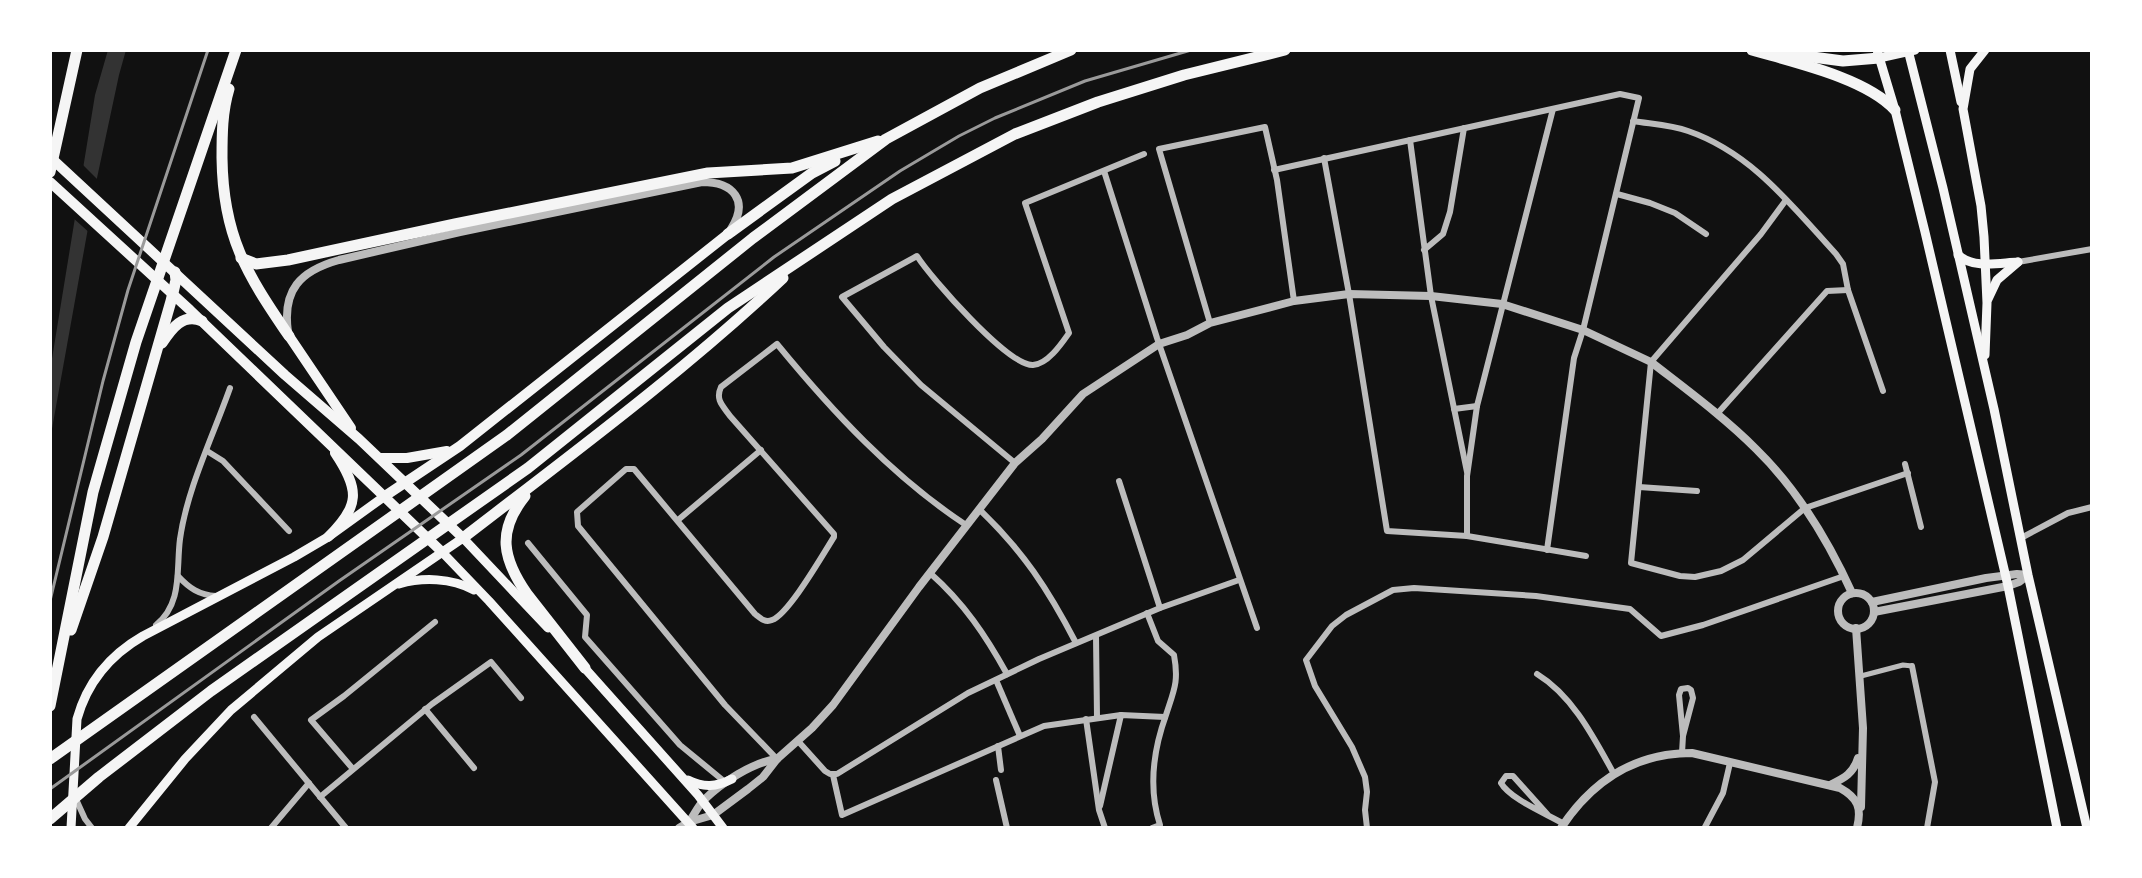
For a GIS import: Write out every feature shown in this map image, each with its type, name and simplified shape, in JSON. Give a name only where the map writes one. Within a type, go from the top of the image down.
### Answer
[{"type":"highway","points":[[50,172],[77,50]]},
{"type":"highway","points":[[237,50],[225,102],[222,150],[226,208],[241,258],[289,336]]},
{"type":"highway","points":[[50,706],[93,492],[136,342],[237,50]]},
{"type":"highway","points":[[50,759],[507,435],[753,238],[886,139],[980,88],[1071,50]]},
{"type":"highway","points":[[50,819],[122,758],[211,691],[528,468],[728,308],[847,227],[892,199],[1015,134],[1141,88],[1285,50]]},
{"type":"highway","points":[[1752,50],[1868,89],[1895,110]]},
{"type":"highway","points":[[1766,50],[1843,61],[1878,54]]},
{"type":"highway","points":[[241,258],[256,264],[288,260],[708,173],[792,168],[886,139]]},
{"type":"highway","points":[[728,234],[812,173],[850,152],[886,139]]},
{"type":"highway","points":[[463,538],[743,316],[807,256]]},
{"type":"highway","points":[[57,672],[103,537],[172,300],[175,272]]},
{"type":"highway","points":[[155,353],[170,331],[181,322],[191,318],[202,321]]},
{"type":"highway","points":[[538,480],[511,516],[506,540],[507,559],[519,583],[585,668]]},
{"type":"main road","points":[[1950,50],[1981,206],[1987,303],[1984,366]]},
{"type":"main road","points":[[1963,109],[1970,69],[1985,50]]},
{"type":"main road","points":[[2057,828],[2006,581],[1895,110],[1878,54],[1911,51],[1984,366],[2028,575],[2088,826]]},
{"type":"main road","points":[[50,157],[463,538],[585,668],[703,801],[723,828]]},
{"type":"main road","points":[[50,182],[172,300],[202,321],[442,552],[691,825]]},
{"type":"main road","points":[[71,828],[77,719],[90,686],[109,661],[130,643],[328,537],[460,446],[728,234]]},
{"type":"main road","points":[[1958,255],[1970,262],[1985,264],[2018,262]]},
{"type":"main road","points":[[1987,303],[1997,280],[2018,262]]},
{"type":"main road","points":[[289,336],[359,439]]},
{"type":"main road","points":[[319,433],[344,467],[354,497],[349,514],[328,537]]},
{"type":"main road","points":[[379,458],[435,455],[460,446]]},
{"type":"main road","points":[[129,828],[185,759],[231,710],[318,637],[463,538]]},
{"type":"main road","points":[[391,586],[423,580],[450,582],[471,588],[489,601]]},
{"type":"main road","points":[[681,776],[707,786],[728,781]]},
{"type":"street","points":[[1274,170],[1620,94],[1639,98],[1574,358],[1547,550]]},
{"type":"street","points":[[1467,536],[1467,476],[1477,406],[1553,109]]},
{"type":"street","points":[[1633,121],[1686,130],[1744,159],[1764,176],[1843,264],[1848,290],[1883,391]]},
{"type":"street","points":[[1210,323],[1159,149],[1265,127],[1288,246],[1294,301]]},
{"type":"street","points":[[1424,250],[1443,234],[1450,212],[1464,128]]},
{"type":"street","points":[[1410,140],[1431,296],[1467,476]]},
{"type":"street","points":[[1015,463],[921,385],[842,297],[917,256],[929,275],[968,317],[1015,358],[1036,364],[1055,352],[1069,333],[1025,203],[1144,154]]},
{"type":"street","points":[[1324,158],[1387,531],[1467,536],[1586,556]]},
{"type":"street","points":[[1104,171],[1159,344],[1257,628]]},
{"type":"street","points":[[289,336],[287,307],[297,282],[322,265],[339,260],[702,182],[724,184],[735,193],[738,215],[728,234]]},
{"type":"street","points":[[1617,194],[1675,213],[1706,234]]},
{"type":"street","points":[[1786,200],[1761,234],[1651,362],[1631,563],[1680,576],[1695,577],[1721,571],[1743,560],[1805,508],[1908,473]]},
{"type":"street","points":[[2018,262],[2092,249]]},
{"type":"street","points":[[1717,414],[1827,291],[1848,290]]},
{"type":"street","points":[[679,828],[713,815],[763,777],[777,759],[833,705],[1015,463],[1083,394],[1159,344],[1210,323],[1294,301],[1349,294],[1431,296],[1502,304],[1583,330],[1651,362],[1758,450],[1785,481],[1821,533],[1852,593]]},
{"type":"street","points":[[777,759],[725,705],[578,526],[577,512],[626,469],[634,469],[755,614],[768,622],[774,620],[788,606],[834,537],[833,530],[719,401],[721,387],[777,344],[870,447],[915,488],[966,525]]},
{"type":"street","points":[[146,634],[163,620],[174,601],[184,521],[230,388]]},
{"type":"street","points":[[1454,409],[1477,406]]},
{"type":"street","points":[[678,520],[761,450]]},
{"type":"street","points":[[207,451],[223,461],[289,531]]},
{"type":"street","points":[[1905,464],[1921,527]]},
{"type":"street","points":[[1119,481],[1160,608]]},
{"type":"street","points":[[1639,487],[1697,491]]},
{"type":"street","points":[[2021,538],[2068,513],[2092,507]]},
{"type":"street","points":[[979,509],[1023,556],[1053,599],[1076,643]]},
{"type":"street","points":[[528,543],[587,615],[585,637],[680,745],[728,781]]},
{"type":"street","points":[[930,573],[953,593],[975,621],[1007,674]]},
{"type":"street","points":[[1873,607],[1986,578],[2006,581],[2028,575]]},
{"type":"street","points":[[178,576],[192,590],[207,596],[218,596]]},
{"type":"street","points":[[1367,828],[1365,777],[1352,747],[1315,686],[1306,660],[1332,626],[1361,606],[1393,590],[1414,588],[1536,596],[1630,609],[1661,636],[1703,625],[1844,576]]},
{"type":"street","points":[[833,775],[968,693],[1007,674],[1147,613],[1239,580]]},
{"type":"street","points":[[1852,593],[1863,594],[1873,607],[1870,622],[1856,628],[1842,621],[1838,610],[1842,599],[1852,593]]},
{"type":"street","points":[[1147,613],[1158,641],[1174,655],[1178,673],[1155,758],[1152,790],[1158,827]]},
{"type":"street","points":[[353,769],[311,720],[435,622]]},
{"type":"street","points":[[1856,628],[1863,728],[1861,810],[1857,828]]},
{"type":"street","points":[[1096,636],[1097,717]]},
{"type":"street","points":[[320,797],[425,709],[491,662],[521,698]]},
{"type":"street","points":[[1861,676],[1903,665],[1912,666],[1935,782],[1927,828]]},
{"type":"street","points":[[1537,674],[1560,692],[1590,732],[1614,774]]},
{"type":"street","points":[[996,680],[1020,736]]},
{"type":"street","points":[[1682,753],[1679,695],[1681,689],[1688,688],[1693,698],[1683,736]]},
{"type":"street","points":[[425,709],[474,768]]},
{"type":"street","points":[[833,775],[842,815],[1044,726],[1121,715],[1165,717]]},
{"type":"street","points":[[1099,810],[1121,715]]},
{"type":"street","points":[[254,717],[346,828]]},
{"type":"street","points":[[1086,719],[1099,810],[1105,828]]},
{"type":"street","points":[[798,741],[825,771],[833,775]]},
{"type":"street","points":[[1830,785],[1853,770],[1862,745]]},
{"type":"street","points":[[998,746],[1001,770]]},
{"type":"street","points":[[1548,815],[1513,776],[1506,776],[1502,787],[1562,826],[1589,792],[1614,774],[1636,763],[1682,753],[1830,785],[1847,792],[1861,810]]},
{"type":"street","points":[[691,825],[703,801],[728,781],[754,764],[777,759]]},
{"type":"street","points":[[1705,827],[1723,793],[1730,763]]},
{"type":"street","points":[[996,780],[1007,828]]},
{"type":"street","points":[[271,828],[309,783]]},
{"type":"street","points":[[73,794],[92,828]]},
{"type":"shaded area","points":[[108,50],[126,50],[97,178],[50,440],[50,371],[95,95]]},
{"type":"pier","points":[[80,162],[100,182],[92,235],[72,217]]},
{"type":"railway","points":[[50,601],[128,290],[208,50]]},
{"type":"railway","points":[[50,789],[339,581],[521,455],[774,257],[900,171],[995,118],[1085,81],[1191,50]]}]
